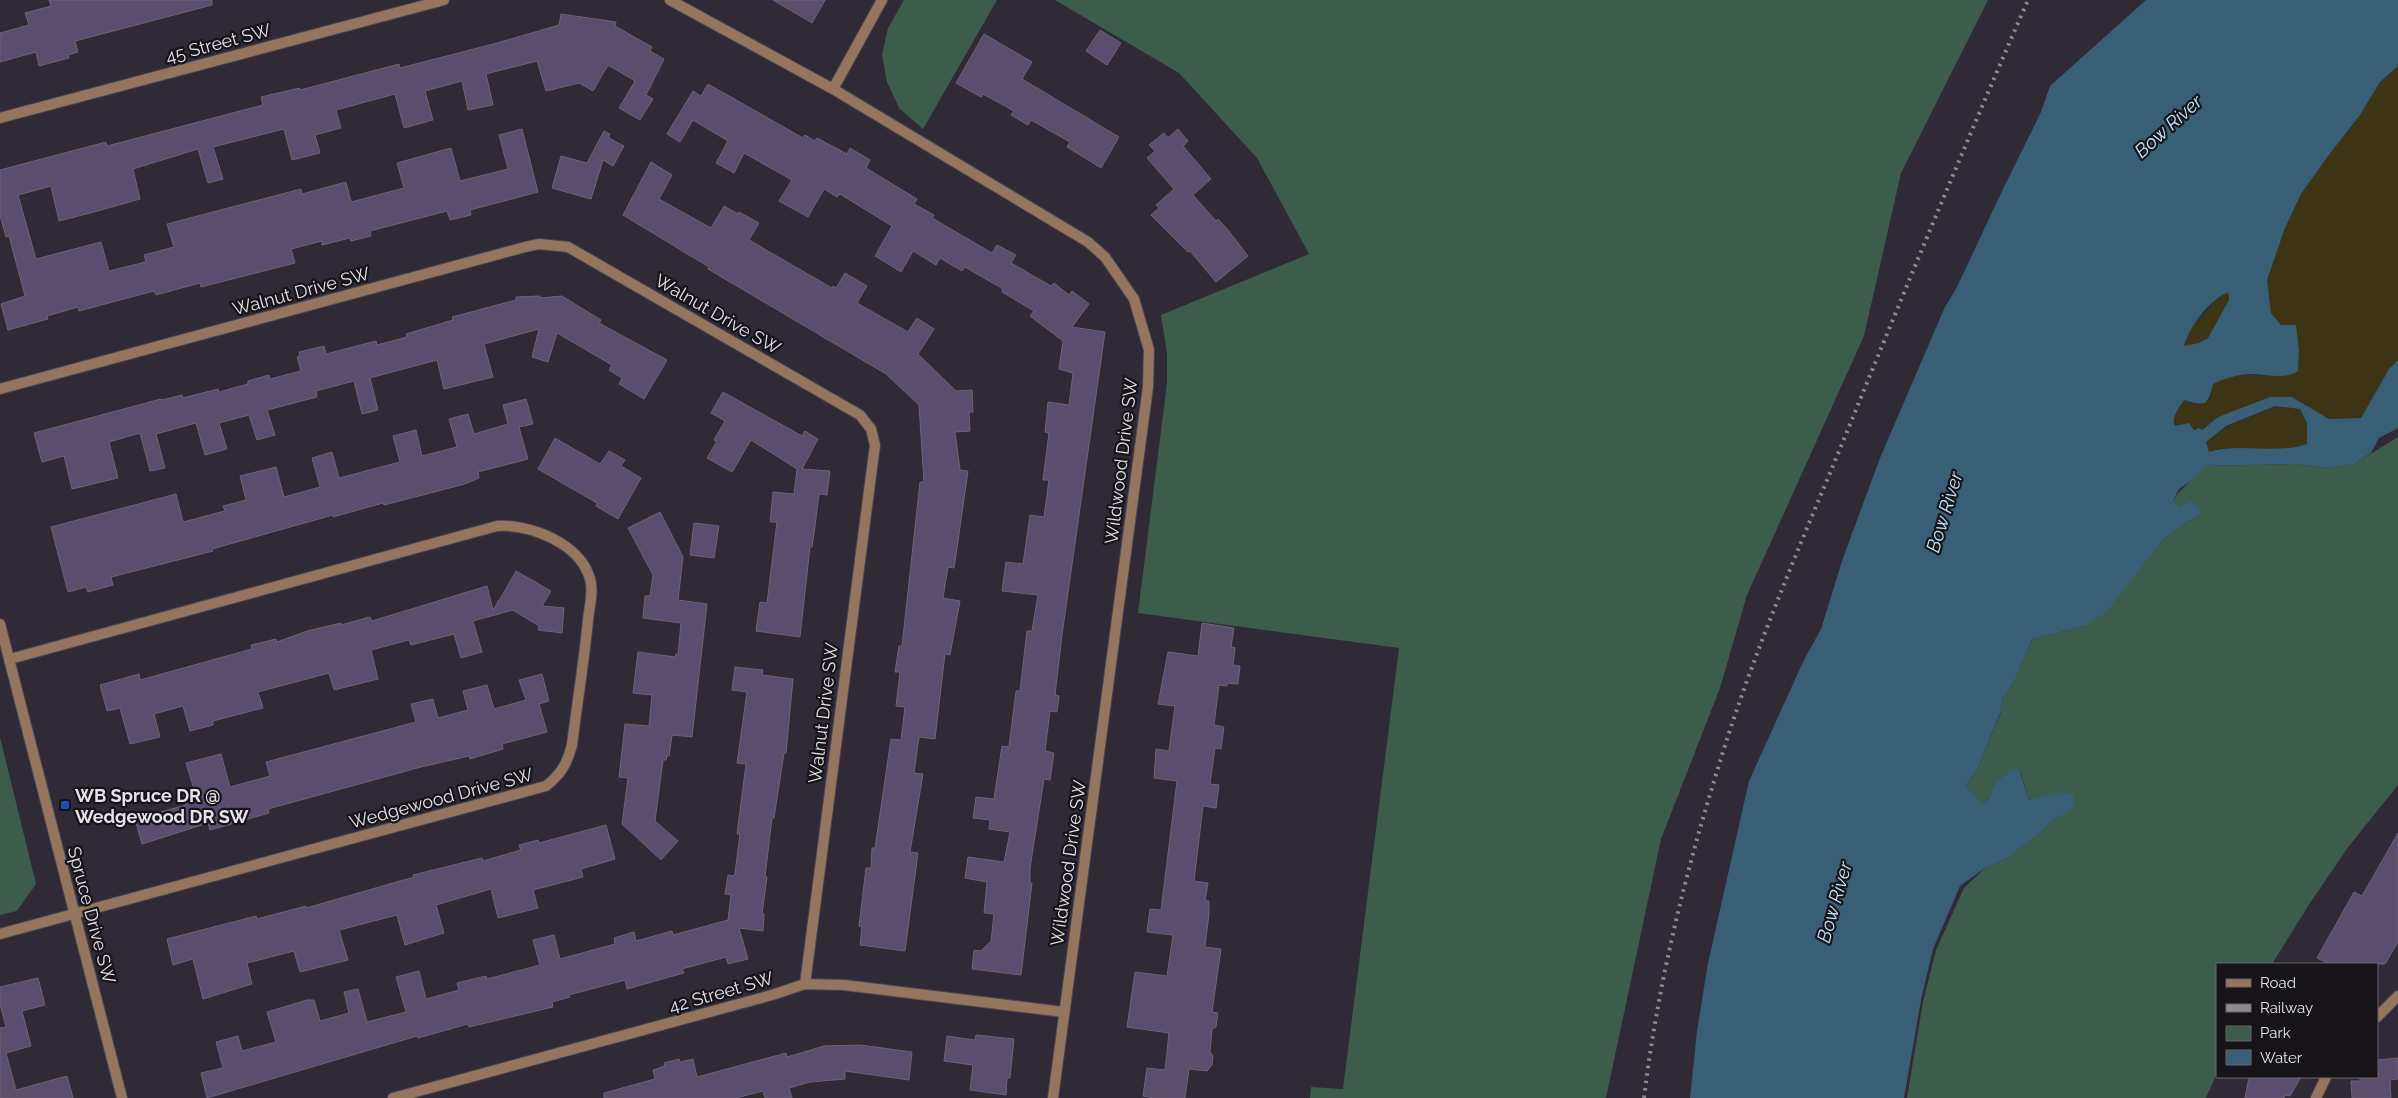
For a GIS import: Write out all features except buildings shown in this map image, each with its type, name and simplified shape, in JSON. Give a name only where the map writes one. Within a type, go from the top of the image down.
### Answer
[{"type":"street","name":"45 Street SW","points":[[0,118],[444,0]]},
{"type":"street","points":[[670,0],[833,89],[882,0]]},
{"type":"street","name":"Wildwood Drive SW","points":[[833,89],[1088,242],[1106,257],[1130,292],[1149,350],[1147,396],[1053,1098]]},
{"type":"street","name":"Walnut Drive SW","points":[[0,389],[524,247],[550,244],[568,247],[860,415],[871,429],[875,445],[805,984]]},
{"type":"street","name":"Wedgewood Drive SW","points":[[0,934],[546,786],[560,774],[568,760],[572,745],[591,580],[579,558],[559,543],[525,527],[497,526],[10,659]]},
{"type":"street","name":"Spruce Drive SW","points":[[0,624],[122,1098]]},
{"type":"street","name":"42 Street SW","points":[[393,1098],[762,998],[805,984],[844,985],[1064,1012]]},
{"type":"street","points":[[2378,1015],[2398,996]]},
{"type":"street","points":[[2316,1098],[2326,1078]]},
{"type":"green space","points":[[904,0],[997,0],[923,129],[899,108],[887,82],[882,55],[888,28]]},
{"type":"green space","points":[[1055,0],[1988,0],[1901,173],[1864,336],[1747,595],[1720,688],[1661,839],[1606,1098],[1310,1098],[1311,1087],[1343,1089],[1399,648],[1138,613],[1167,383],[1167,353],[1161,315],[1309,254],[1257,158],[1179,73]]},
{"type":"green space","points":[[2398,437],[2398,785],[2349,846],[2273,963],[2216,963],[2216,1075],[2206,1098],[1907,1098],[1923,1002],[1936,950],[1964,888],[1985,868],[2008,858],[2039,834],[2054,819],[2041,798],[2029,800],[2021,773],[1995,783],[1988,801],[1982,805],[1966,785],[1977,770],[2001,712],[2003,698],[2016,678],[2032,639],[2084,626],[2162,541],[2180,526],[2200,515],[2187,502],[2179,506],[2173,501],[2203,466],[2297,464],[2327,468],[2354,464]]},
{"type":"green space","points":[[0,737],[36,884],[17,911],[0,915]]},
{"type":"sand","points":[[2398,66],[2398,360],[2389,369],[2361,418],[2329,419],[2292,397],[2218,417],[2202,430],[2175,426],[2174,417],[2184,400],[2198,405],[2210,400],[2213,384],[2218,381],[2237,376],[2263,376],[2296,325],[2281,325],[2271,313],[2267,280],[2285,228],[2301,194],[2360,115],[2380,82]]},
{"type":"sand","points":[[2228,292],[2229,300],[2208,338],[2199,343],[2184,346],[2193,323],[2203,316],[2216,298]]},
{"type":"sand","points":[[2275,406],[2300,408],[2307,423],[2307,444],[2278,450],[2223,448],[2209,452],[2206,442],[2226,427]]},
{"type":"water","name":"Bow River","points":[[2146,0],[2398,0],[2398,66],[2380,82],[2360,115],[2301,194],[2285,228],[2267,280],[2271,313],[2281,325],[2296,325],[2299,351],[2298,371],[2282,376],[2247,374],[2221,380],[2213,384],[2209,397],[2204,403],[2197,404],[2184,400],[2176,413],[2174,423],[2175,426],[2189,423],[2194,430],[2199,428],[2202,430],[2218,417],[2270,397],[2292,397],[2329,419],[2361,418],[2389,369],[2398,360],[2398,428],[2379,438],[2371,453],[2354,464],[2327,468],[2297,464],[2204,466],[2195,478],[2179,489],[2173,501],[2179,506],[2187,502],[2193,502],[2199,509],[2200,515],[2180,526],[2162,541],[2111,606],[2102,615],[2084,626],[2032,639],[2016,678],[2003,698],[2001,711],[1977,770],[1966,785],[1982,804],[1988,801],[1995,783],[2013,769],[2020,772],[2029,800],[2064,792],[2074,796],[2073,810],[2054,819],[2039,834],[2008,858],[1985,868],[1960,886],[1933,949],[1921,1000],[1904,1098],[1690,1098],[1697,1031],[1708,963],[1749,781],[1803,662],[1821,629],[1843,558],[1880,458],[1944,309],[1957,287],[2041,112],[2050,86]],"holes":[[[2228,292],[2229,300],[2208,338],[2199,343],[2184,346],[2195,322],[2213,302]],[[2275,406],[2300,409],[2307,423],[2307,444],[2282,448],[2232,448],[2209,452],[2206,442],[2226,426]]]},
{"type":"railway","points":[[1644,1098],[1656,1017],[1672,936],[1703,817],[1742,695],[1806,530],[1932,224],[2028,0]]},
{"type":"place","name":"WB Spruce DR @ Wedgewood DR SW","points":[[65,805]]}]
